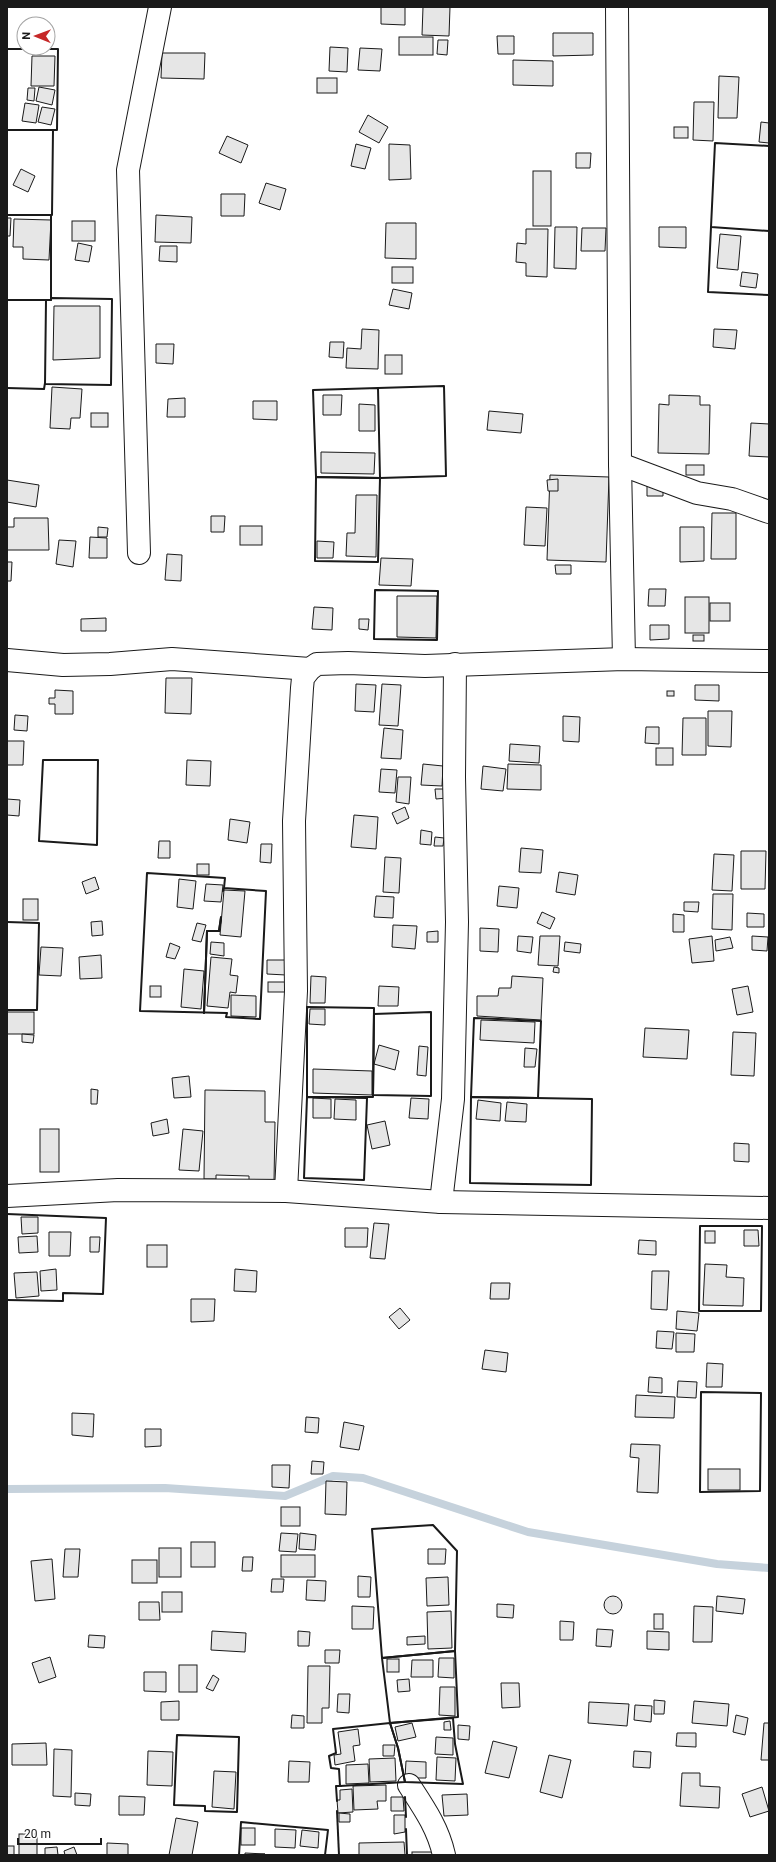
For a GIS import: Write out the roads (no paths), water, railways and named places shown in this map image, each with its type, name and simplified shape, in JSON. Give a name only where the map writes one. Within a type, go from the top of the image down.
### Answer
[{"type":"street","points":[[139,552],[128,170],[160,7]]},
{"type":"street","points":[[617,7],[620,464],[624,659]]},
{"type":"street","points":[[620,464],[696,493],[732,498],[769,512]]},
{"type":"street","points":[[7,660],[62,665],[110,664],[172,659],[310,669]]},
{"type":"street","points":[[286,1191],[296,990],[294,821],[303,678],[310,669],[317,664],[348,663],[425,666],[624,659],[769,661]]},
{"type":"street","points":[[441,1202],[453,1100],[457,922],[454,777],[455,664]]},
{"type":"street","points":[[7,1196],[118,1190],[286,1191],[441,1202],[769,1208]]},
{"type":"street","points":[[409,1785],[430,1816],[440,1838],[444,1855]]},
{"type":"waterway","points":[[7,1489],[165,1488],[285,1496],[333,1476],[363,1478],[528,1532],[717,1564],[769,1568]]}]
